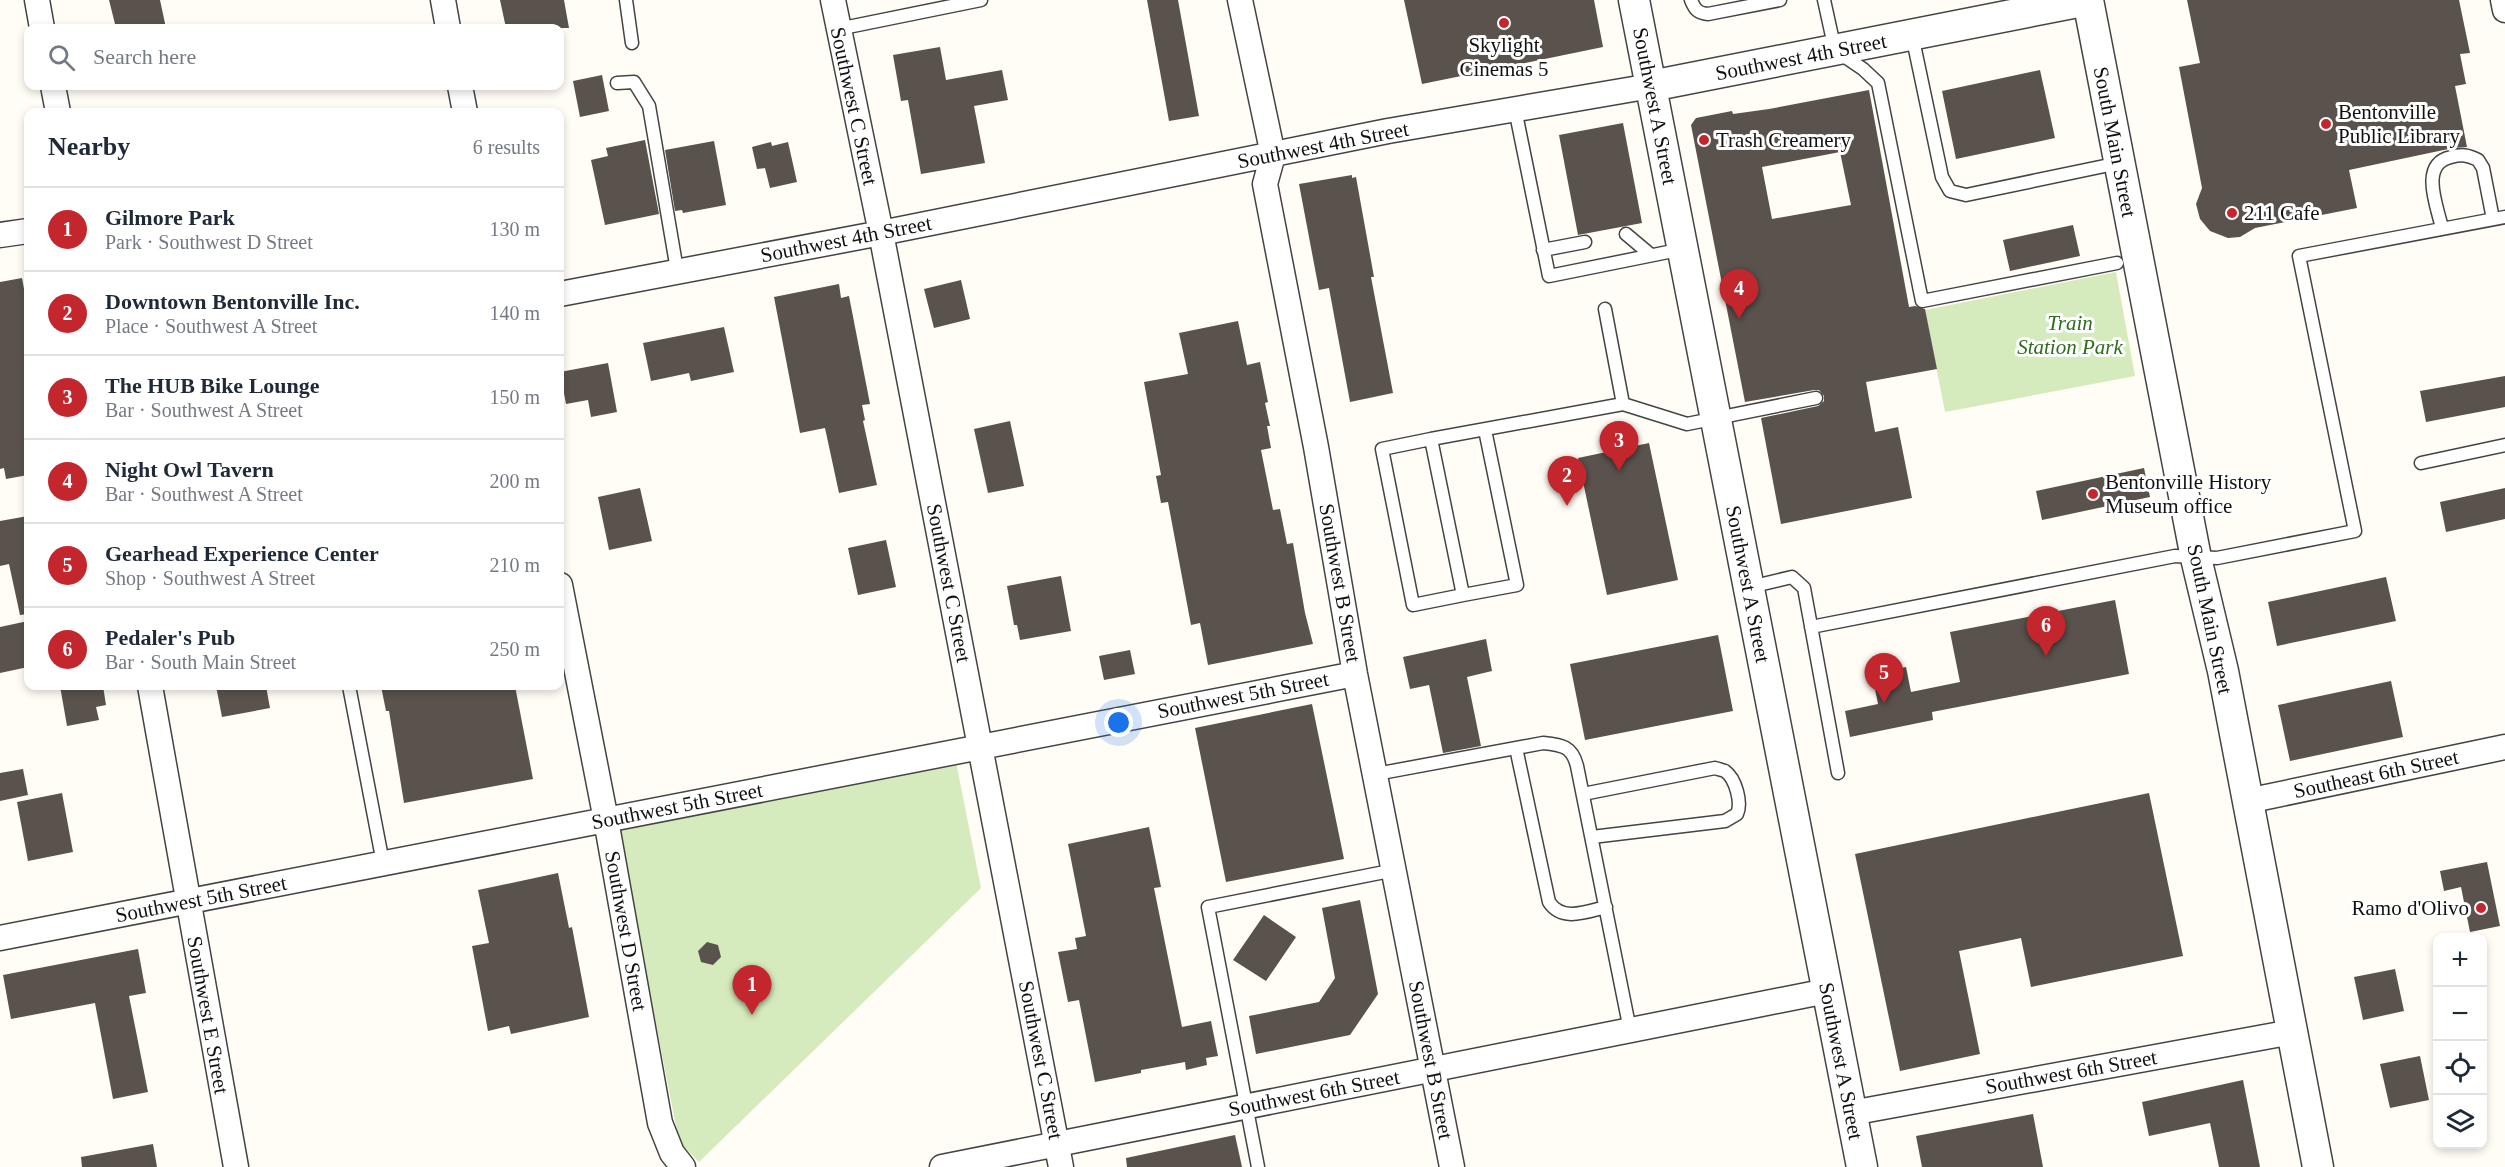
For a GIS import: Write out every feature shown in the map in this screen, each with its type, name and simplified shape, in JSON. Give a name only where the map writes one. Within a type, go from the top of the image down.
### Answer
[{"type":"street","points":[[37,0],[41,24]]},
{"type":"street","points":[[443,0],[447,24]]},
{"type":"street","name":"Southwest C Street","points":[[832,0],[881,233],[1059,1155]]},
{"type":"street","name":"Southwest B Street","points":[[1239,0],[1273,155],[1265,184],[1316,447],[1355,674],[1452,1167]]},
{"type":"street","name":"Southwest A Street","points":[[1634,0],[1862,1167]]},
{"type":"street","name":"Southwest 4th Street","points":[[564,293],[881,233],[1388,131],[1651,86],[2088,0]]},
{"type":"street","name":"South Main Street","points":[[2088,0],[2196,558],[2223,671],[2318,1167]]},
{"type":"street","points":[[2503,0],[2505,10]]},
{"type":"street","points":[[54,90],[57,108]]},
{"type":"street","points":[[461,90],[464,108]]},
{"type":"street","points":[[0,235],[24,232]]},
{"type":"street","name":"Southwest D Street","points":[[564,605],[606,820],[660,1123],[672,1153],[683,1167]]},
{"type":"street","name":"Southwest 5th Street","points":[[0,938],[1355,674]]},
{"type":"street","name":"Southwest E Street","points":[[151,690],[236,1167]]},
{"type":"street","name":"Southeast 6th Street","points":[[2247,801],[2505,747]]},
{"type":"street","name":"Southwest 6th Street","points":[[942,1167],[1059,1155],[1247,1106],[1827,991]]},
{"type":"street","name":"Southwest 6th Street","points":[[1851,1113],[2292,1032]]},
{"type":"lane","points":[[626,0],[632,43]]},
{"type":"lane","points":[[838,29],[981,0]]},
{"type":"lane","points":[[1691,0],[1694,8],[1700,13],[1708,14],[1780,0]]},
{"type":"lane","points":[[1824,0],[1835,50],[1863,69],[1878,83],[1923,301],[2117,263]]},
{"type":"lane","points":[[1912,35],[1942,177],[1950,191],[1966,195],[2119,163]]},
{"type":"lane","points":[[616,83],[634,82],[649,106],[677,270]]},
{"type":"lane","points":[[1515,109],[1549,276],[1683,249]]},
{"type":"lane","points":[[1811,627],[2175,556],[2217,558],[2355,531],[2299,256],[2499,218],[2483,168],[2478,160],[2462,154],[2443,159],[2435,165],[2432,176],[2442,228]]},
{"type":"lane","points":[[1626,234],[1651,255]]},
{"type":"lane","points":[[1543,250],[1585,242]]},
{"type":"lane","points":[[1605,309],[1623,404]]},
{"type":"lane","points":[[1485,430],[1517,585],[1413,605],[1382,449],[1623,404],[1687,424],[1816,398]]},
{"type":"lane","points":[[1431,439],[1463,595]]},
{"type":"lane","points":[[2421,463],[2505,446]]},
{"type":"lane","points":[[1748,587],[1791,577],[1804,588],[1838,773]]},
{"type":"lane","points":[[350,690],[383,863]]},
{"type":"lane","points":[[1376,774],[1543,743],[1568,748],[1574,754],[1630,1030]]},
{"type":"lane","points":[[1516,748],[1549,902],[1553,908],[1564,913],[1576,914],[1606,907]]},
{"type":"lane","points":[[1583,794],[1715,768],[1725,772],[1733,782],[1740,808],[1737,814],[1725,820],[1592,837]]},
{"type":"lane","points":[[1258,1167],[1208,907],[1395,870]]},
{"type":"green space","name":"Train Station Park","points":[[2116,272],[2135,376],[1945,412],[1925,310]]},
{"type":"green space","points":[[956,762],[981,888],[699,1162],[679,1142],[618,828]]},
{"type":"building","points":[[109,0],[160,0],[165,24],[115,24]]},
{"type":"building","points":[[500,0],[564,0],[569,28],[564,28],[564,24],[505,24]]},
{"type":"building","points":[[1147,0],[1178,0],[1199,116],[1169,121]]},
{"type":"building","name":"Skylight Cinemas 5","points":[[1404,0],[1594,0],[1603,47],[1422,84]]},
{"type":"building","name":"Bentonville Public Library","points":[[2187,0],[2459,0],[2470,53],[2460,54],[2466,84],[2455,86],[2467,147],[2349,170],[2357,208],[2255,228],[2240,237],[2228,238],[2210,231],[2200,219],[2196,204],[2202,188],[2179,67],[2200,63]]},
{"type":"building","points":[[940,47],[946,80],[1002,70],[1008,100],[974,106],[985,163],[921,174],[908,100],[901,101],[893,55]]},
{"type":"building","points":[[2040,70],[2055,138],[1956,159],[1942,91]]},
{"type":"building","points":[[602,75],[609,111],[580,117],[573,81]]},
{"type":"building","points":[[1869,90],[1909,307],[1925,309],[1937,369],[1866,382],[1875,432],[1898,427],[1912,498],[1781,524],[1761,418],[1818,406],[1824,401],[1824,396],[1819,390],[1814,390],[1745,402],[1691,125],[1696,118],[1732,111],[1733,114]],"holes":[[[1840,152],[1851,205],[1772,219],[1762,167]]]},
{"type":"building","points":[[1623,123],[1642,223],[1578,235],[1559,135]]},
{"type":"building","points":[[645,140],[659,214],[605,225],[591,160],[608,156],[606,148]]},
{"type":"building","points":[[714,141],[726,205],[683,213],[682,210],[675,211],[665,150]]},
{"type":"building","points":[[771,142],[772,146],[788,142],[797,182],[770,188],[765,168],[757,169],[752,147]]},
{"type":"building","points":[[1352,175],[1352,178],[1356,177],[1374,277],[1371,277],[1393,393],[1350,402],[1329,288],[1319,290],[1299,184]]},
{"type":"building","points":[[2073,225],[2080,256],[2010,271],[2003,240]]},
{"type":"building","points":[[22,278],[24,289],[24,476],[6,479],[4,468],[0,469],[0,282]]},
{"type":"building","points":[[961,280],[970,319],[934,328],[924,289]]},
{"type":"building","points":[[839,284],[841,298],[849,296],[870,404],[862,405],[865,420],[863,421],[877,485],[839,493],[825,428],[800,433],[774,297]]},
{"type":"building","points":[[1238,321],[1247,365],[1260,362],[1268,402],[1265,403],[1270,426],[1267,426],[1271,448],[1261,450],[1273,510],[1280,509],[1287,544],[1293,543],[1305,613],[1313,644],[1208,665],[1200,623],[1191,625],[1168,502],[1161,503],[1156,476],[1161,475],[1144,382],[1188,374],[1179,333]]},
{"type":"building","points":[[724,327],[734,372],[691,381],[689,373],[651,381],[643,343]]},
{"type":"building","points":[[608,363],[617,412],[591,417],[588,400],[566,404],[564,371]]},
{"type":"building","points":[[2505,376],[2505,407],[2426,422],[2420,391]]},
{"type":"building","points":[[1010,421],[1024,486],[988,493],[974,429]]},
{"type":"building","points":[[1649,443],[1678,580],[1607,595],[1578,458]]},
{"type":"building","name":"Bentonville History Museum office","points":[[2144,468],[2150,497],[2042,520],[2036,491]]},
{"type":"building","points":[[640,488],[652,541],[609,550],[598,497]]},
{"type":"building","points":[[2505,488],[2505,519],[2446,532],[2440,502]]},
{"type":"building","points":[[24,517],[24,614],[20,615],[9,564],[0,566],[0,521]]},
{"type":"building","points":[[886,540],[896,587],[858,595],[848,548]]},
{"type":"building","points":[[1061,576],[1071,631],[1020,640],[1017,625],[1014,625],[1007,586]]},
{"type":"building","points":[[2386,577],[2396,621],[2277,646],[2268,602]]},
{"type":"building","points":[[2115,600],[2129,674],[1932,712],[1933,720],[1850,737],[1845,711],[1878,704],[1872,674],[1906,667],[1911,692],[1960,682],[1950,632]]},
{"type":"building","points":[[24,622],[24,668],[0,673],[0,627]]},
{"type":"building","points":[[1718,635],[1733,711],[1585,740],[1570,664]]},
{"type":"building","points":[[1486,639],[1492,671],[1467,677],[1481,746],[1443,753],[1429,685],[1410,689],[1403,657]]},
{"type":"building","points":[[1130,650],[1135,674],[1104,680],[1099,656]]},
{"type":"building","points":[[2391,681],[2403,737],[2290,761],[2278,705]]},
{"type":"building","points":[[61,690],[104,690],[106,705],[96,707],[99,720],[67,726]]},
{"type":"building","points":[[217,690],[267,690],[270,708],[222,717]]},
{"type":"building","points":[[382,690],[516,690],[533,779],[404,803],[389,711],[386,711]]},
{"type":"building","points":[[1312,704],[1344,859],[1226,882],[1195,728]]},
{"type":"building","points":[[23,769],[28,795],[0,801],[0,773]]},
{"type":"building","points":[[62,793],[73,852],[28,861],[17,802]]},
{"type":"building","points":[[2149,793],[2183,956],[2031,987],[2021,938],[1959,951],[1980,1054],[1900,1071],[1855,854]]},
{"type":"building","points":[[1149,827],[1161,887],[1154,888],[1182,1027],[1211,1021],[1218,1056],[1206,1058],[1207,1065],[1186,1070],[1185,1062],[1095,1082],[1079,1000],[1068,1002],[1058,952],[1077,949],[1075,938],[1086,936],[1068,844]]},
{"type":"building","name":"Ramo d'Olivo","points":[[2487,862],[2500,926],[2470,932],[2461,887],[2444,891],[2440,871]]},
{"type":"building","points":[[558,873],[569,928],[572,927],[589,1017],[511,1034],[509,1026],[488,1031],[472,946],[489,943],[478,890]]},
{"type":"building","points":[[1360,900],[1378,994],[1350,1035],[1256,1054],[1249,1016],[1319,1002],[1335,978],[1322,908]]},
{"type":"building","points":[[1264,915],[1296,937],[1266,981],[1233,960]]},
{"type":"building","points":[[707,942],[718,945],[721,957],[713,965],[701,962],[698,951]]},
{"type":"building","points":[[138,949],[146,993],[129,996],[148,1092],[113,1099],[95,1003],[11,1019],[3,975]]},
{"type":"building","points":[[2395,969],[2404,1011],[2363,1020],[2354,977]]},
{"type":"building","points":[[2420,1056],[2429,1100],[2390,1108],[2380,1064]]},
{"type":"building","points":[[2243,1080],[2260,1167],[2219,1167],[2210,1123],[2149,1136],[2142,1102]]},
{"type":"building","points":[[2033,1114],[2043,1167],[1922,1167],[1916,1136]]},
{"type":"building","points":[[1235,1135],[1242,1167],[1127,1167],[1126,1158]]},
{"type":"building","points":[[153,1144],[157,1167],[82,1167],[81,1157]]},
{"type":"place","name":"Skylight Cinemas 5","points":[[1504,23]]},
{"type":"place","name":"Bentonville Public Library","points":[[2326,124]]},
{"type":"place","name":"Trash Creamery","points":[[1704,140]]},
{"type":"place","name":"211 Cafe","points":[[2232,213]]},
{"type":"place","name":"Night Owl Tavern","points":[[1739,319]]},
{"type":"place","name":"The HUB Bike Lounge","points":[[1619,471]]},
{"type":"place","name":"Bentonville History Museum office","points":[[2093,494]]},
{"type":"place","name":"Downtown Bentonville Inc.","points":[[1567,506]]},
{"type":"place","name":"Pedaler's Pub","points":[[2046,656]]},
{"type":"place","name":"Gearhead Experience Center","points":[[1884,703]]},
{"type":"place","name":"Ramo d'Olivo","points":[[2481,908]]},
{"type":"place","name":"Gilmore Park","points":[[752,1015]]}]
